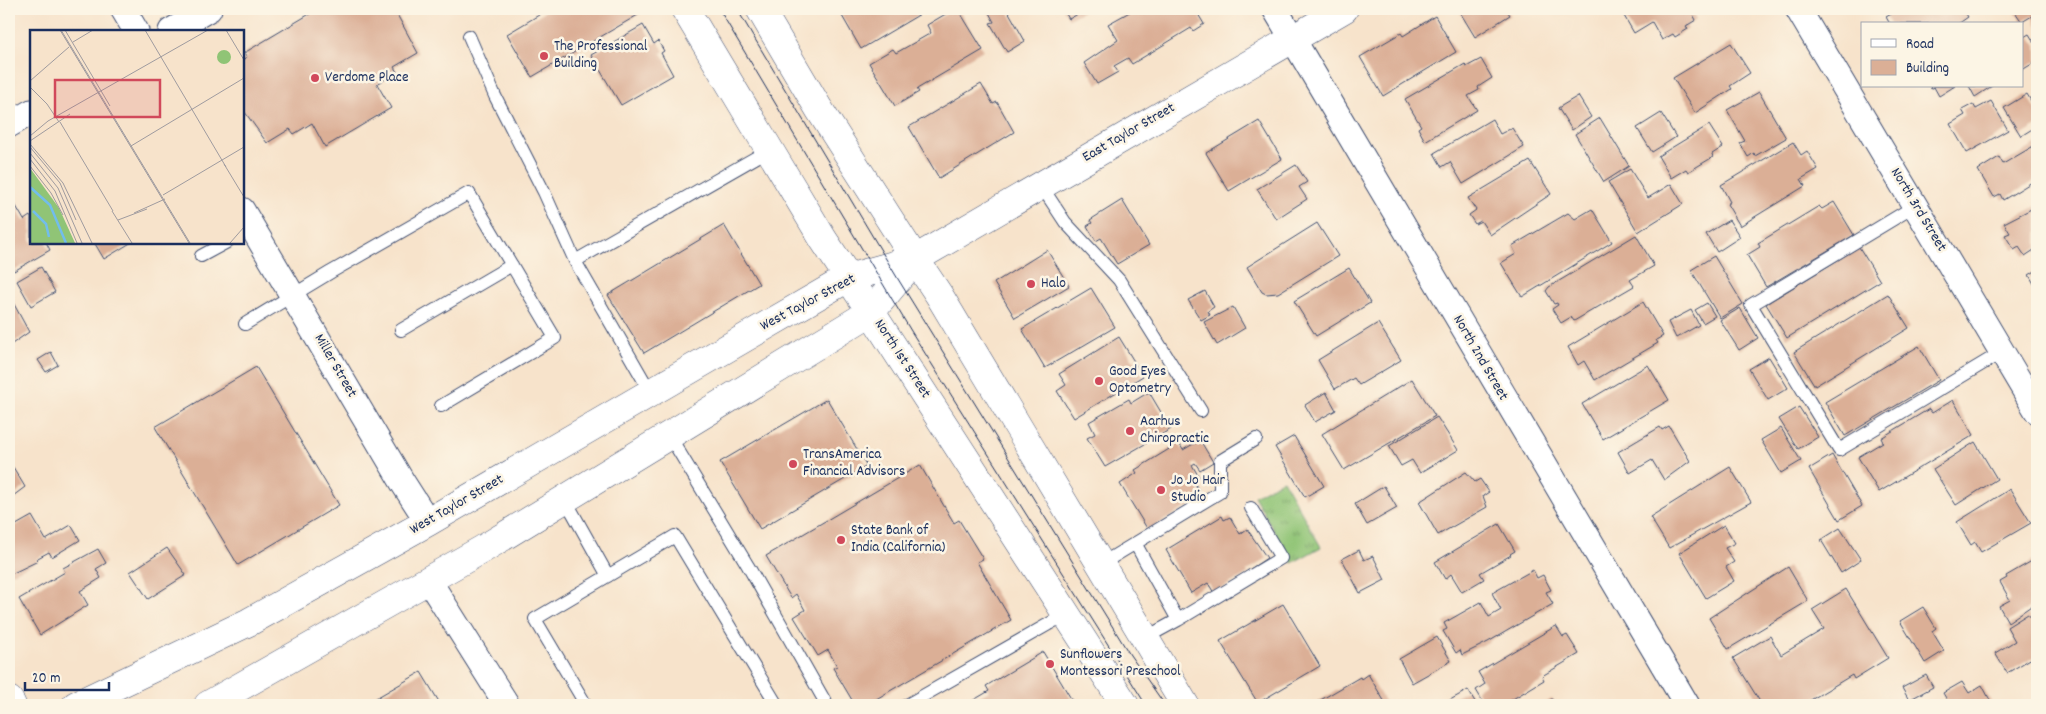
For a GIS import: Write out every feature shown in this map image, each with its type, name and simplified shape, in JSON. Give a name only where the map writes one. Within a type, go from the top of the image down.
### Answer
[{"type":"main road","name":"North 1st Street","points":[[686,9],[769,150],[848,278],[1068,613],[1125,705]]},
{"type":"main road","points":[[760,9],[819,109],[939,295],[1185,705]]},
{"type":"main road","name":"East Taylor Street","points":[[914,259],[1040,184],[1344,9]]},
{"type":"main road","points":[[208,705],[429,581],[871,312],[914,259]]},
{"type":"main road","name":"West Taylor Street","points":[[76,705],[249,622],[428,522],[848,278],[914,259]]},
{"type":"main road","points":[[9,700],[12,705]]},
{"type":"street","points":[[123,9],[135,30]]},
{"type":"street","points":[[173,30],[209,9]]},
{"type":"street","name":"North 2nd Street","points":[[1275,9],[1687,705]]},
{"type":"street","name":"North 3rd Street","points":[[1798,9],[2037,411]]},
{"type":"street","points":[[9,125],[30,113]]},
{"type":"street","name":"Miller Street","points":[[246,224],[294,296],[403,483],[428,522]]},
{"type":"street","points":[[429,581],[507,705]]},
{"type":"lane","points":[[469,36],[495,96],[544,192],[575,261],[651,393]]},
{"type":"lane","points":[[575,261],[769,150]]},
{"type":"lane","points":[[1040,184],[1065,222],[1119,280],[1201,411]]},
{"type":"lane","points":[[245,324],[469,193],[555,338],[441,406]]},
{"type":"lane","points":[[1915,206],[1751,305],[1840,450],[2002,352]]},
{"type":"lane","points":[[202,256],[223,244]]},
{"type":"lane","points":[[401,330],[512,265]]},
{"type":"lane","points":[[670,436],[748,566],[827,705]]},
{"type":"lane","points":[[1101,564],[1220,492],[1220,461],[1256,439]]},
{"type":"lane","points":[[565,499],[608,576]]},
{"type":"lane","points":[[1145,638],[1281,558],[1251,508]]},
{"type":"lane","points":[[586,705],[534,619],[675,536],[776,705]]},
{"type":"lane","points":[[1135,543],[1178,620]]},
{"type":"lane","points":[[907,705],[1068,613]]},
{"type":"green space","points":[[1283,480],[1321,547],[1292,563],[1254,496]]},
{"type":"building","name":"Verdome Place","points":[[318,9],[394,9],[418,53],[394,67],[397,72],[377,84],[391,108],[325,147],[312,123],[294,134],[290,129],[267,143],[244,111],[244,59],[247,57],[244,53]]},
{"type":"building","name":"The Professional Building","points":[[549,9],[648,9],[532,77],[507,34]]},
{"type":"building","points":[[838,9],[926,9],[927,10],[861,49]]},
{"type":"building","points":[[954,9],[958,9],[983,50],[917,89],[919,92],[895,106],[869,63],[893,49],[896,53],[931,33],[927,25]]},
{"type":"building","points":[[987,9],[1007,9],[1025,41],[1007,52],[990,23],[994,22]]},
{"type":"building","points":[[1063,9],[1087,9],[1069,19]]},
{"type":"building","points":[[1135,9],[1195,9],[1204,24],[1193,31],[1191,28],[1132,64],[1128,58],[1114,66],[1118,72],[1097,84],[1084,63],[1118,40],[1108,24]]},
{"type":"building","points":[[1458,9],[1506,9],[1510,15],[1475,37]]},
{"type":"building","points":[[1620,9],[1690,9],[1696,20],[1686,26],[1688,29],[1675,37],[1673,34],[1662,40],[1652,22],[1634,33]]},
{"type":"building","points":[[1900,9],[1963,9],[1968,17],[1961,22],[1889,22],[1886,17]]},
{"type":"building","points":[[2013,9],[2037,9],[2037,26],[2032,16],[2022,22]]},
{"type":"building","points":[[1435,16],[1456,52],[1383,96],[1360,57],[1401,33],[1403,36]]},
{"type":"building","points":[[643,25],[654,44],[658,41],[664,51],[661,53],[673,75],[621,105],[591,55]]},
{"type":"building","points":[[2029,34],[2037,47],[2037,61],[2024,69],[2024,37]]},
{"type":"building","points":[[1731,43],[1750,73],[1730,86],[1732,89],[1695,113],[1673,78]]},
{"type":"building","points":[[1481,59],[1492,78],[1478,87],[1479,90],[1468,96],[1477,110],[1425,141],[1418,128],[1421,126],[1405,99],[1465,64],[1466,67]]},
{"type":"building","points":[[981,84],[993,104],[997,102],[1014,132],[939,178],[909,127]]},
{"type":"building","points":[[1935,88],[1952,88],[1939,96]]},
{"type":"building","points":[[1970,88],[1989,88],[1975,97]]},
{"type":"building","points":[[1759,92],[1786,138],[1755,156],[1754,153],[1748,157],[1740,143],[1745,141],[1727,110]]},
{"type":"building","points":[[2027,94],[2037,111],[2037,126],[2021,136],[2004,108]]},
{"type":"building","points":[[1578,96],[1591,117],[1572,130],[1558,108]]},
{"type":"building","points":[[1991,101],[2008,130],[1967,153],[1950,124],[1965,115],[1962,110],[1973,104],[1976,109]]},
{"type":"building","points":[[1661,113],[1676,137],[1652,152],[1637,128]]},
{"type":"building","points":[[1600,118],[1629,166],[1604,182],[1575,134]]},
{"type":"building","points":[[1492,119],[1500,134],[1512,128],[1524,147],[1463,184],[1450,162],[1442,167],[1434,153]]},
{"type":"building","points":[[1259,121],[1282,159],[1229,191],[1206,153]]},
{"type":"building","points":[[1709,125],[1723,147],[1712,154],[1713,157],[1688,172],[1686,169],[1671,178],[1658,156]]},
{"type":"building","points":[[1793,142],[1801,155],[1807,151],[1818,169],[1801,179],[1805,186],[1740,226],[1727,204],[1730,202],[1721,185]]},
{"type":"building","points":[[2037,144],[2037,179],[2003,200],[2000,194],[1994,197],[1978,170],[1999,157],[2003,164]]},
{"type":"building","points":[[1530,161],[1551,194],[1490,235],[1481,221],[1475,224],[1469,215],[1476,210],[1468,198]]},
{"type":"building","points":[[1296,165],[1307,182],[1299,187],[1307,199],[1276,219],[1257,189]]},
{"type":"building","points":[[1630,169],[1648,198],[1671,184],[1683,204],[1638,232],[1608,182]]},
{"type":"building","points":[[9,194],[24,220],[30,216],[30,244],[47,244],[50,250],[14,271],[9,262]]},
{"type":"building","points":[[1122,200],[1149,245],[1117,264],[1101,238],[1096,241],[1087,226],[1092,223],[1090,220]]},
{"type":"building","points":[[1834,202],[1854,235],[1766,287],[1747,255],[1760,247],[1758,243],[1819,206],[1822,209]]},
{"type":"building","points":[[2037,206],[2037,248],[2025,256],[2019,247],[2014,250],[2005,235],[2010,233],[2004,223]]},
{"type":"building","points":[[1592,209],[1612,242],[1522,297],[1501,263],[1516,254],[1512,246],[1568,213],[1575,219]]},
{"type":"building","points":[[1729,220],[1740,237],[1717,252],[1706,234]]},
{"type":"building","points":[[1317,223],[1338,256],[1278,293],[1266,294],[1262,292],[1247,267]]},
{"type":"building","points":[[724,225],[759,284],[644,353],[608,295]]},
{"type":"building","points":[[1636,235],[1654,266],[1630,280],[1634,286],[1574,321],[1571,317],[1561,323],[1552,309],[1558,305],[1557,303],[1554,304],[1546,291],[1549,287]]},
{"type":"building","points":[[95,244],[129,244],[104,259]]},
{"type":"building","points":[[1859,247],[1880,281],[1787,338],[1766,304]]},
{"type":"building","name":"Halo","points":[[1047,250],[1069,286],[1015,318],[994,283]]},
{"type":"building","points":[[1714,256],[1743,304],[1720,318],[1691,270]]},
{"type":"building","points":[[41,267],[55,292],[31,306],[17,281]]},
{"type":"building","points":[[1349,268],[1370,303],[1316,336],[1294,301]]},
{"type":"building","points":[[2037,270],[2037,289],[2029,275]]},
{"type":"building","points":[[1091,288],[1115,327],[1045,368],[1022,329]]},
{"type":"building","points":[[1205,291],[1214,307],[1208,311],[1210,315],[1201,320],[1188,300]]},
{"type":"building","points":[[1888,294],[1909,328],[1815,386],[1794,352]]},
{"type":"building","points":[[9,295],[29,332],[9,346]]},
{"type":"building","points":[[1643,302],[1663,336],[1656,340],[1658,343],[1595,380],[1584,361],[1578,365],[1568,347]]},
{"type":"building","points":[[1707,303],[1715,316],[1703,323],[1695,310]]},
{"type":"building","points":[[1233,307],[1245,328],[1217,345],[1204,322]]},
{"type":"building","points":[[1740,308],[1758,338],[1739,350],[1720,320]]},
{"type":"building","points":[[1691,310],[1699,325],[1676,338],[1668,322]]},
{"type":"building","points":[[1378,323],[1401,360],[1359,385],[1354,378],[1335,389],[1318,360]]},
{"type":"building","name":"Good Eyes Optometry","points":[[1119,337],[1143,376],[1074,418],[1057,391],[1066,385],[1059,374]]},
{"type":"building","points":[[1919,346],[1939,380],[1845,436],[1825,402]]},
{"type":"building","points":[[51,352],[58,365],[46,372],[38,360]]},
{"type":"building","points":[[1769,357],[1788,388],[1768,400],[1749,369]]},
{"type":"building","points":[[1648,365],[1669,400],[1603,439],[1582,404]]},
{"type":"building","points":[[256,367],[339,505],[238,565],[155,427]]},
{"type":"building","points":[[1412,379],[1435,416],[1344,470],[1322,434]]},
{"type":"building","name":"Aarhus Chiropractic","points":[[1149,392],[1171,429],[1105,467],[1087,438],[1095,434],[1089,422],[1129,399],[1131,403]]},
{"type":"building","points":[[1326,392],[1336,410],[1315,422],[1305,405]]},
{"type":"building","name":"TransAmerica Financial Advisors","points":[[827,399],[867,466],[760,529],[720,462]]},
{"type":"building","points":[[1953,400],[1974,435],[1879,492],[1858,457],[1883,442],[1881,438],[1929,409],[1932,413]]},
{"type":"building","points":[[1799,407],[1818,437],[1798,449],[1779,419]]},
{"type":"building","points":[[1437,417],[1458,450],[1420,473],[1412,460],[1401,466],[1389,446]]},
{"type":"building","points":[[1669,426],[1690,461],[1664,480],[1652,460],[1630,473],[1618,452],[1660,427],[1662,430]]},
{"type":"building","points":[[1781,428],[1801,461],[1781,473],[1761,440]]},
{"type":"building","points":[[1294,436],[1324,486],[1305,497],[1275,447]]},
{"type":"building","name":"Jo Jo Hair Studio","points":[[1200,440],[1213,462],[1200,470],[1195,463],[1192,465],[1199,477],[1193,481],[1203,497],[1148,530],[1120,484],[1137,473],[1135,470],[1179,443],[1183,450]]},
{"type":"building","points":[[1975,442],[1997,479],[1956,505],[1933,469]]},
{"type":"building","points":[[1832,455],[1862,506],[1839,520],[1809,469]]},
{"type":"building","points":[[920,465],[954,523],[959,520],[983,559],[977,562],[1011,620],[866,705],[855,705],[833,668],[837,666],[828,650],[818,656],[794,617],[805,610],[796,594],[791,598],[766,556]]},
{"type":"building","points":[[13,467],[25,487],[9,499],[9,470]]},
{"type":"building","points":[[1730,467],[1751,502],[1669,548],[1650,517]]},
{"type":"building","points":[[1466,472],[1475,482],[1480,479],[1489,492],[1483,496],[1487,507],[1438,535],[1419,502]]},
{"type":"building","points":[[1384,486],[1397,508],[1367,525],[1355,504]]},
{"type":"building","points":[[2010,489],[2031,523],[1981,552],[1975,542],[1971,545],[1957,522]]},
{"type":"building","points":[[32,516],[46,540],[71,525],[80,540],[52,557],[49,552],[36,559],[38,561],[9,575],[9,529]]},
{"type":"building","points":[[1222,516],[1224,520],[1230,517],[1240,534],[1247,529],[1267,558],[1247,571],[1248,573],[1214,593],[1208,583],[1191,593],[1166,550]]},
{"type":"building","points":[[1499,524],[1515,551],[1480,573],[1484,579],[1462,592],[1451,574],[1445,579],[1435,562]]},
{"type":"building","points":[[1724,525],[1735,543],[1725,548],[1734,562],[1726,567],[1734,581],[1706,598],[1679,553]]},
{"type":"building","points":[[1840,528],[1861,560],[1841,573],[1821,540]]},
{"type":"building","points":[[167,548],[186,575],[148,599],[130,572]]},
{"type":"building","points":[[98,549],[106,563],[96,569],[101,578],[80,591],[88,605],[40,635],[19,599],[65,572],[63,568]]},
{"type":"building","points":[[1359,550],[1364,560],[1373,556],[1385,580],[1360,593],[1342,559]]},
{"type":"building","points":[[2037,558],[2037,602],[2008,622],[1999,606],[2010,600],[2000,582],[2007,578],[2006,576]]},
{"type":"building","points":[[1788,567],[1808,601],[1728,649],[1709,618]]},
{"type":"building","points":[[1533,570],[1537,578],[1543,575],[1551,590],[1546,592],[1553,604],[1488,642],[1462,655],[1460,650],[1456,653],[1443,631],[1447,629],[1444,623],[1481,602],[1489,617],[1501,610],[1492,593]]},
{"type":"building","points":[[1846,589],[1888,658],[1854,679],[1852,675],[1809,701],[1810,703],[1807,705],[1762,705],[1733,658],[1770,636],[1781,655],[1824,629],[1812,610]]},
{"type":"building","points":[[1283,604],[1320,666],[1256,704],[1256,700],[1220,641]]},
{"type":"building","points":[[1923,607],[1936,628],[1932,631],[1944,651],[1925,663],[1900,621]]},
{"type":"building","points":[[2037,613],[2037,655],[2007,673],[1995,653],[2015,641],[2007,627],[2028,614],[2031,618]]},
{"type":"building","points":[[1556,626],[1563,637],[1567,635],[1579,654],[1542,676],[1544,680],[1503,705],[1485,705],[1476,690],[1485,684],[1478,672]]},
{"type":"building","points":[[1437,637],[1451,661],[1412,683],[1399,659]]},
{"type":"building","points":[[1043,652],[1073,702],[1067,705],[967,704],[989,691],[986,686]]},
{"type":"building","points":[[421,672],[441,705],[364,705]]},
{"type":"building","points":[[1368,674],[1386,704],[1312,705],[1360,677],[1361,679]]},
{"type":"building","points":[[1926,675],[1933,687],[1909,700],[1902,688]]},
{"type":"building","points":[[1962,682],[1969,693],[1982,685],[1991,702],[1986,705],[1950,705],[1943,693]]},
{"type":"building","points":[[1468,690],[1477,705],[1441,705]]},
{"type":"building","points":[[1552,699],[1555,705],[1541,705]]},
{"type":"building","points":[[1831,700],[1834,705],[1823,705]]},
{"type":"tram line","points":[[719,9],[911,331],[1146,705]]},
{"type":"tram line","points":[[737,9],[898,279],[1130,655],[1165,705]]},
{"type":"place","name":"The Professional Building","points":[[544,56]]},
{"type":"place","name":"Verdome Place","points":[[315,78]]},
{"type":"place","name":"Halo","points":[[1031,284]]},
{"type":"place","name":"Good Eyes Optometry","points":[[1099,381]]},
{"type":"place","name":"Aarhus Chiropractic","points":[[1130,431]]},
{"type":"place","name":"TransAmerica Financial Advisors","points":[[793,464]]},
{"type":"place","name":"Jo Jo Hair Studio","points":[[1161,490]]},
{"type":"place","name":"State Bank of India (California)","points":[[841,540]]},
{"type":"place","name":"Sunflowers Montessori Preschool","points":[[1050,664]]}]
